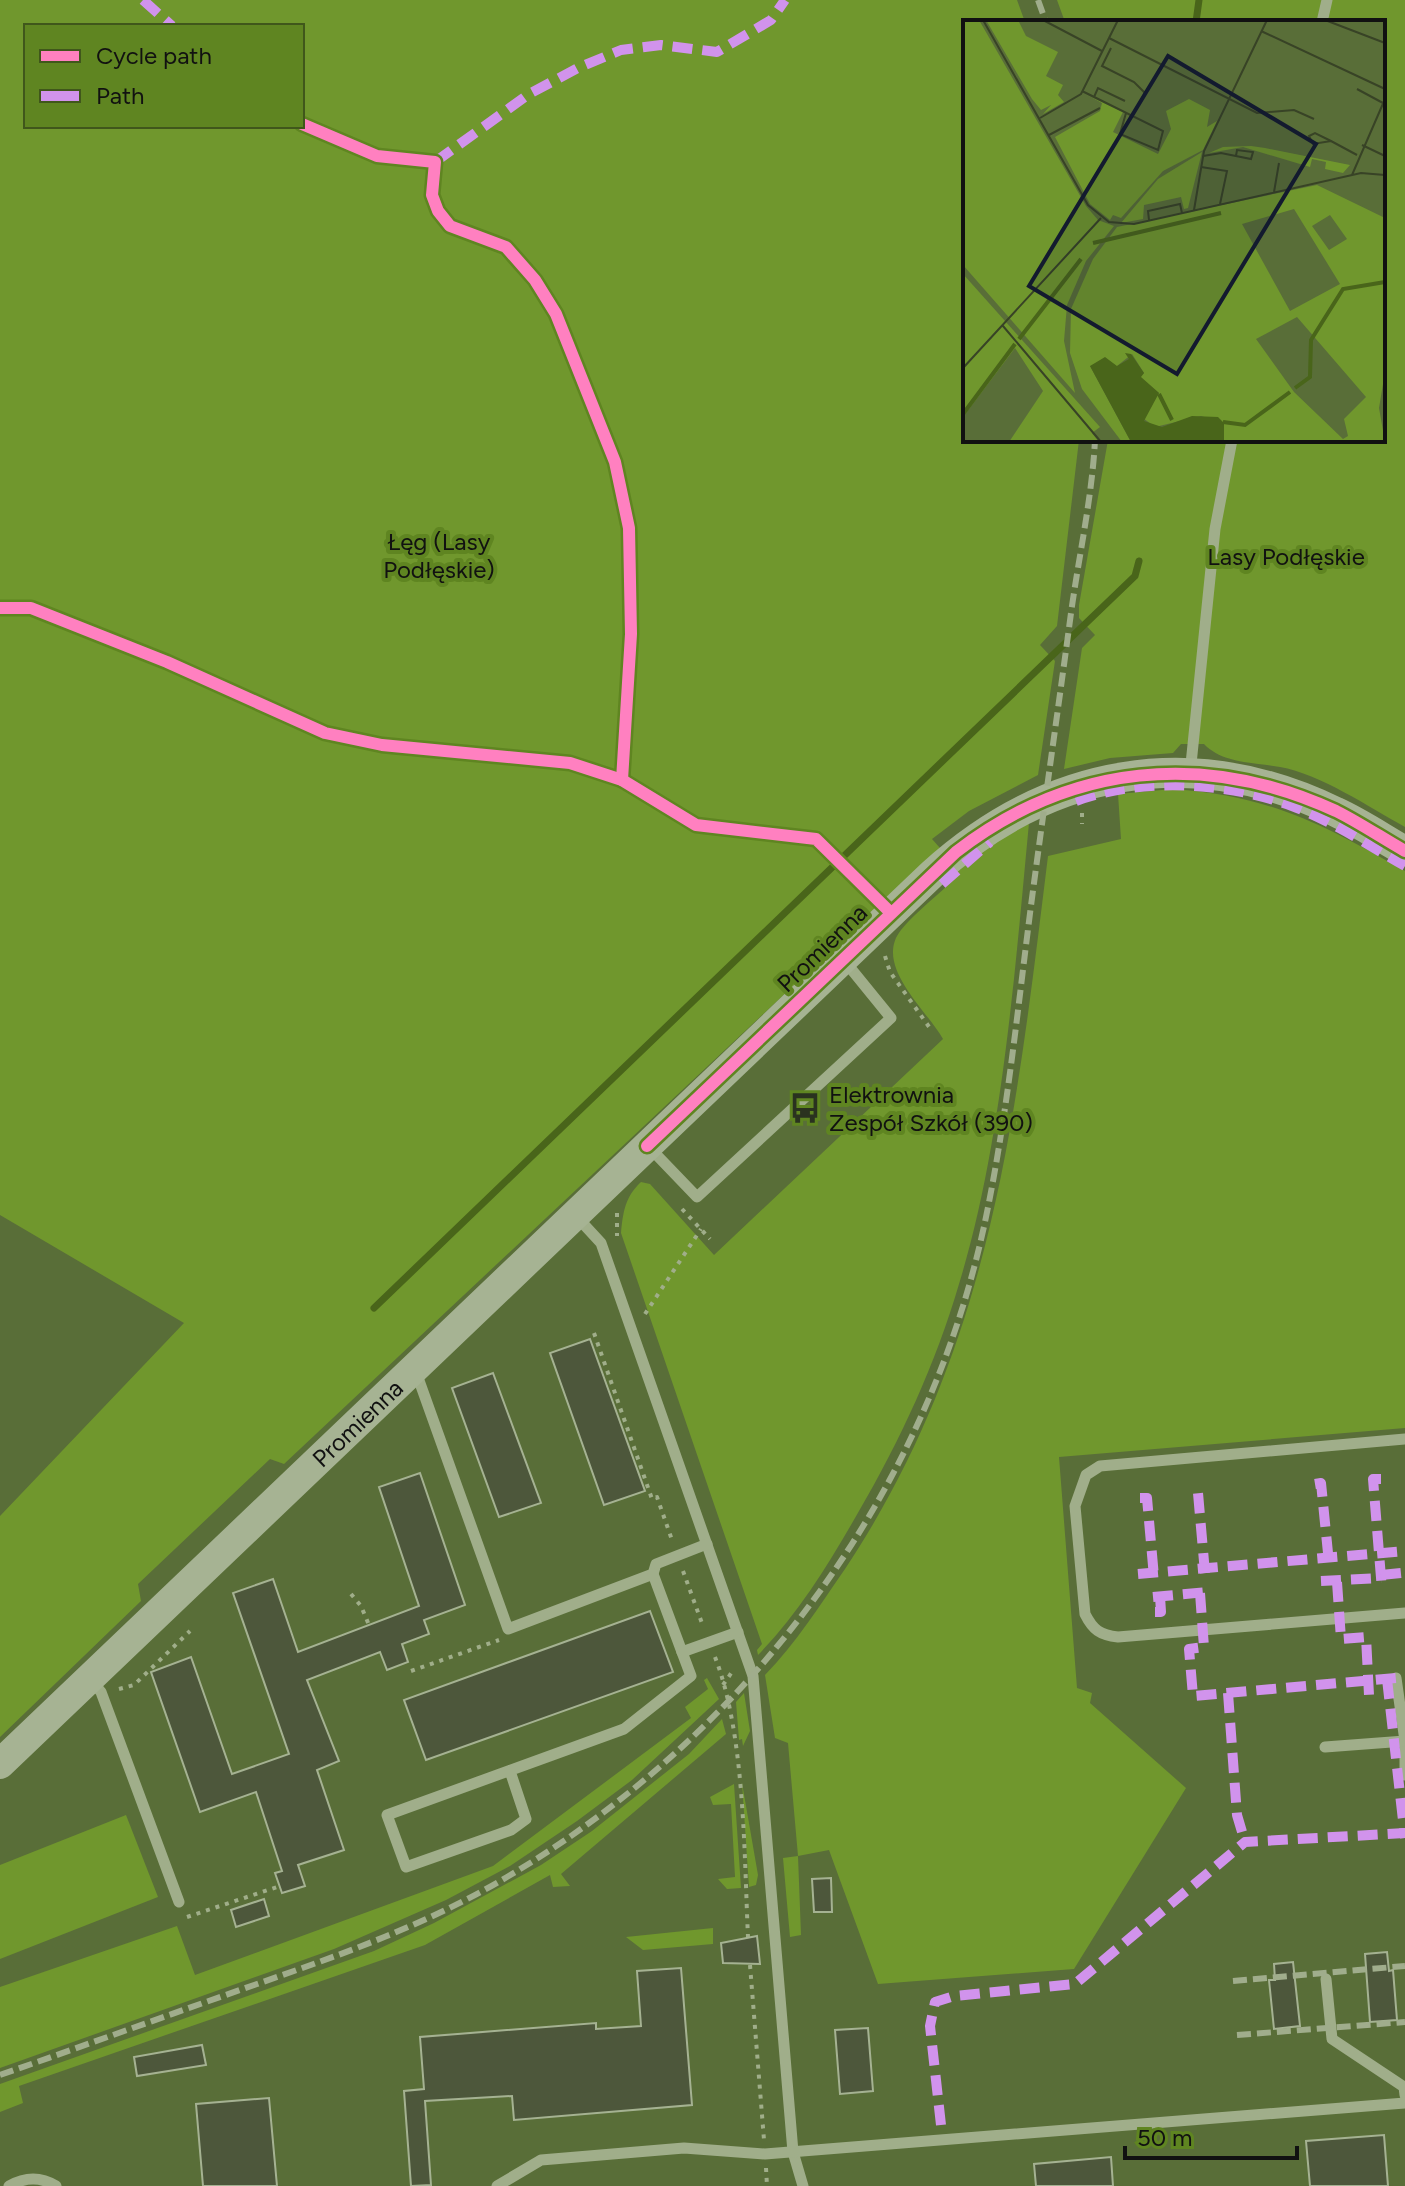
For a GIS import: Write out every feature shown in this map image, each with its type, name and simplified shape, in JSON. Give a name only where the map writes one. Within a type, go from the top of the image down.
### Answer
[{"type":"street","name":"Promienna","points":[[0,1764],[956,852],[1025,806],[1075,787],[1114,778],[1213,775],[1268,786],[1336,811],[1405,851]]},
{"type":"lane","points":[[1322,20],[1327,0]]},
{"type":"lane","points":[[1190,775],[1215,529],[1232,442]]},
{"type":"lane","points":[[764,832],[816,839],[891,913]]},
{"type":"lane","points":[[647,1146],[697,1197],[891,1018],[843,959]]},
{"type":"lane","points":[[575,1215],[601,1243],[753,1676],[763,1765],[793,2152],[803,2186]]},
{"type":"lane","points":[[414,1368],[508,1629],[653,1574]]},
{"type":"lane","points":[[1405,1439],[1100,1466],[1086,1475],[1075,1506],[1085,1614],[1092,1629],[1103,1635],[1118,1637],[1405,1613]]},
{"type":"lane","points":[[510,1771],[526,1819],[511,1830],[406,1867],[387,1815],[624,1729],[691,1676],[653,1574],[656,1564],[707,1544]]},
{"type":"lane","points":[[682,1652],[738,1632]]},
{"type":"lane","points":[[90,1678],[101,1692],[179,1902]]},
{"type":"lane","points":[[1396,1678],[1405,1741],[1405,1775]]},
{"type":"lane","points":[[1325,1747],[1405,1741]]},
{"type":"lane","points":[[1326,1979],[1332,2039],[1404,2087],[1405,2095]]},
{"type":"lane","points":[[497,2186],[541,2160],[684,2148],[765,2154],[1405,2103]]},
{"type":"lane","points":[[9,2186],[22,2179],[45,2179],[56,2186]]},
{"type":"path","points":[[887,943],[887,966],[932,1031]]},
{"type":"path","points":[[680,1206],[710,1239]]},
{"type":"path","points":[[617,1207],[617,1236],[622,1249]]},
{"type":"path","points":[[640,1301],[644,1314],[701,1229]]},
{"type":"path","points":[[351,1594],[361,1606],[369,1625]]},
{"type":"path","points":[[411,1671],[511,1636],[508,1629]]},
{"type":"path","points":[[175,1921],[280,1886]]},
{"type":"path","points":[[750,1965],[767,2186]]},
{"type":"green space","name":"Łęg (Lasy Podłęskie)","points":[[0,0],[1017,0],[1024,20],[963,20],[963,442],[1079,442],[1057,626],[1040,645],[1055,661],[1038,775],[969,811],[932,839],[940,848],[284,1464],[270,1459],[138,1584],[141,1601],[0,1737],[0,1516],[184,1323],[0,1215]]},
{"type":"green space","name":"Lasy Podłęskie","points":[[1057,0],[1405,0],[1405,827],[1311,777],[1280,767],[1230,759],[1204,744],[1181,744],[1173,753],[1110,758],[1064,769],[1082,648],[1095,635],[1079,618],[1079,605],[1108,442],[1385,442],[1385,20],[1064,20]]},
{"type":"green space","points":[[1173,789],[1239,798],[1295,815],[1348,839],[1405,871],[1405,1428],[1059,1457],[1077,1688],[1092,1693],[1090,1703],[1186,1788],[1074,1969],[878,1984],[829,1850],[798,1856],[788,1743],[775,1738],[765,1675],[797,1637],[845,1569],[895,1485],[935,1400],[966,1313],[990,1226],[1009,1136],[1048,856],[1121,839],[1118,794]]},
{"type":"green space","points":[[1029,823],[1012,997],[996,1115],[974,1230],[950,1314],[916,1401],[874,1484],[813,1586],[758,1655],[757,1650],[762,1644],[621,1233],[626,1205],[641,1182],[650,1184],[714,1255],[943,1039],[905,986],[893,958],[894,944],[906,924],[947,886],[959,868],[982,850]]},
{"type":"green space","points":[[707,1678],[719,1699],[632,1780],[510,1866],[446,1900],[334,1949],[0,2068],[0,1987],[177,1926],[195,1975],[493,1866],[691,1718],[685,1707],[708,1689],[704,1680]]},
{"type":"green space","points":[[744,1693],[750,1731],[743,1746],[742,1739],[739,1740],[736,1702]]},
{"type":"green space","points":[[722,1719],[726,1734],[561,1874],[570,1886],[553,1887],[550,1875],[425,1945],[19,2086],[23,2103],[0,2112],[0,2084],[374,1951],[434,1923],[541,1865],[592,1831],[689,1754]]},
{"type":"green space","points":[[742,1783],[758,1875],[756,1885],[749,1887]]},
{"type":"green space","points":[[734,1784],[741,1888],[727,1889],[718,1879],[735,1877],[731,1804],[713,1805],[710,1797]]},
{"type":"green space","points":[[126,1815],[158,1897],[0,1959],[0,1865]]},
{"type":"green space","points":[[798,1856],[801,1935],[790,1937],[783,1858]]},
{"type":"green space","points":[[713,1928],[713,1944],[643,1950],[626,1937]]},
{"type":"building","points":[[590,1339],[645,1491],[604,1505],[550,1353]]},
{"type":"building","points":[[493,1373],[541,1503],[499,1517],[452,1388]]},
{"type":"building","points":[[420,1473],[465,1605],[424,1620],[429,1634],[402,1644],[408,1662],[387,1670],[380,1652],[307,1680],[339,1761],[317,1770],[344,1850],[298,1865],[305,1886],[282,1893],[275,1873],[282,1871],[256,1792],[200,1812],[151,1672],[191,1657],[232,1774],[289,1754],[233,1593],[273,1579],[298,1652],[419,1606],[379,1487]]},
{"type":"building","points":[[650,1611],[673,1672],[426,1760],[404,1700]]},
{"type":"building","points":[[831,1878],[832,1912],[814,1912],[812,1879]]},
{"type":"building","points":[[264,1899],[269,1916],[236,1927],[231,1910]]},
{"type":"building","points":[[757,1936],[760,1964],[723,1963],[721,1943]]},
{"type":"building","points":[[1387,1952],[1389,1971],[1393,1970],[1397,2020],[1370,2022],[1365,1954]]},
{"type":"building","points":[[1293,1962],[1300,2026],[1274,2029],[1269,1980],[1275,1980],[1274,1964]]},
{"type":"building","points":[[681,1968],[692,2105],[514,2120],[512,2096],[425,2101],[431,2185],[411,2186],[404,2091],[424,2089],[420,2037],[596,2023],[596,2029],[641,2026],[637,1971]]},
{"type":"building","points":[[868,2028],[873,2091],[840,2094],[835,2030]]},
{"type":"building","points":[[202,2045],[206,2065],[137,2076],[134,2057]]},
{"type":"building","points":[[269,2098],[277,2186],[203,2186],[196,2104]]},
{"type":"building","points":[[1384,2135],[1388,2186],[1310,2186],[1306,2141]]},
{"type":"building","points":[[1111,2157],[1113,2186],[1036,2186],[1034,2164]]},
{"type":"waterway","points":[[1196,20],[1199,0]]},
{"type":"waterway","points":[[374,1308],[1135,576],[1139,561]]},
{"type":"railway","points":[[1038,0],[1045,20]]},
{"type":"railway","points":[[0,2075],[353,1949],[416,1924],[507,1877],[594,1819],[676,1753],[749,1679],[816,1597],[873,1510],[921,1417],[959,1319],[986,1217],[1007,1092],[1095,442]]},
{"type":"railway","points":[[1233,1981],[1405,1966]]},
{"type":"railway","points":[[1237,2035],[1405,2022]]},
{"type":"marked path","points":[[143,0],[170,24]]},
{"type":"marked path","points":[[435,162],[529,94],[578,68],[621,50],[661,45],[717,52],[771,20],[785,0]]},
{"type":"marked path","points":[[1076,801],[1128,788],[1156,786],[1240,792],[1307,812],[1405,866]]},
{"type":"marked path","points":[[942,884],[990,842]]},
{"type":"marked path","points":[[1381,1479],[1373,1479],[1382,1590]]},
{"type":"marked path","points":[[1315,1484],[1321,1483],[1329,1563]]},
{"type":"marked path","points":[[1205,1573],[1198,1493],[1206,1493]]},
{"type":"marked path","points":[[1140,1498],[1147,1498],[1154,1577]]},
{"type":"marked path","points":[[1138,1574],[1405,1551]]},
{"type":"marked path","points":[[1381,1575],[1401,1573]]},
{"type":"marked path","points":[[1321,1581],[1381,1578]]},
{"type":"marked path","points":[[1337,1582],[1341,1639],[1366,1637],[1369,1695]]},
{"type":"marked path","points":[[1153,1597],[1207,1592]]},
{"type":"marked path","points":[[1200,1593],[1204,1647],[1189,1649],[1193,1696],[1396,1678]]},
{"type":"marked path","points":[[1155,1612],[1161,1612],[1160,1596]]},
{"type":"marked path","points":[[1387,1679],[1405,1838]]},
{"type":"marked path","points":[[1228,1693],[1237,1815],[1245,1842]]},
{"type":"marked path","points":[[941,2125],[930,2026],[935,2002],[954,1996],[1075,1984],[1245,1842],[1405,1833]]},
{"type":"cycle path","points":[[304,125],[377,156],[435,162],[432,195],[438,211],[450,226],[506,247],[535,280],[556,314],[615,462],[629,528],[631,634],[622,780]]},
{"type":"cycle path","points":[[0,608],[31,608],[167,662],[325,733],[382,745],[570,763],[622,780],[696,825],[816,839],[891,913]]},
{"type":"cycle path","points":[[647,1146],[956,852],[1000,822],[1045,800],[1092,784],[1139,776],[1188,774],[1237,779],[1286,792],[1336,811],[1405,851]]},
{"type":"place","name":"Elektrownia Zespół Szkół (390)","points":[[805,1108]]}]
